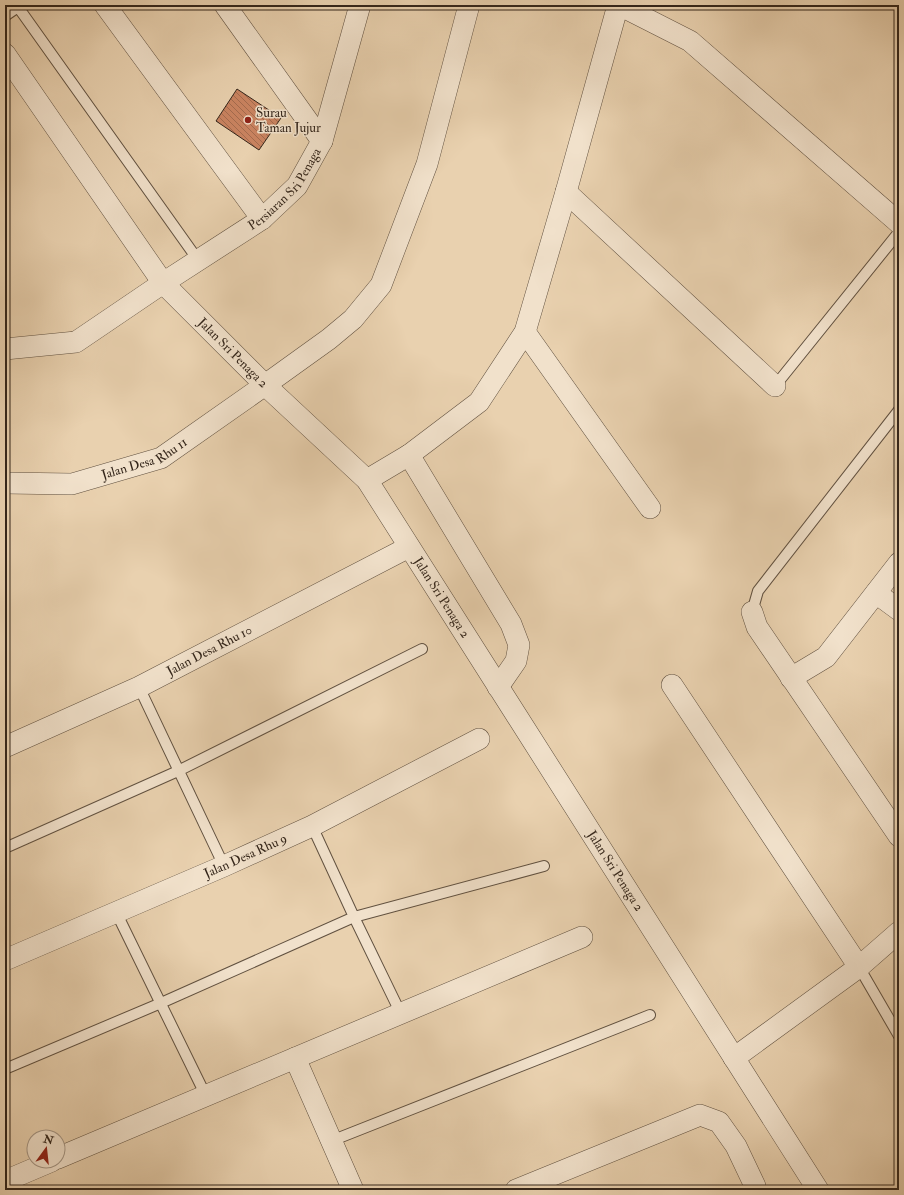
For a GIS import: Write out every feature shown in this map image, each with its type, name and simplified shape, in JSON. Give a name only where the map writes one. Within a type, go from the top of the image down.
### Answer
[{"type":"street","points":[[105,5],[262,219]]},
{"type":"street","points":[[225,5],[322,141]]},
{"type":"street","name":"Jalan Desa Rhu 11","points":[[5,483],[72,484],[161,458],[266,385],[329,339],[353,319],[381,285],[427,164],[469,5]]},
{"type":"street","points":[[367,480],[409,455],[479,402],[524,332],[566,192],[618,5],[690,41],[899,223]]},
{"type":"street","name":"Persiaran Sri Penaga","points":[[5,349],[76,342],[262,219],[297,186],[322,141],[355,6]]},
{"type":"street","name":"Jalan Sri Penaga 2","points":[[5,54],[164,283],[266,385],[367,480],[818,1190]]},
{"type":"street","points":[[566,192],[776,386]]},
{"type":"street","points":[[524,332],[650,508]]},
{"type":"street","points":[[409,455],[511,624],[519,645],[516,661],[498,687]]},
{"type":"street","name":"Jalan Desa Rhu 10","points":[[5,747],[139,687],[409,547]]},
{"type":"street","points":[[790,678],[826,656],[899,563]]},
{"type":"street","points":[[876,593],[899,610]]},
{"type":"street","points":[[752,612],[757,627],[790,678],[899,836]]},
{"type":"street","points":[[672,685],[859,967]]},
{"type":"street","name":"Jalan Desa Rhu 9","points":[[5,960],[224,866],[312,826],[479,739]]},
{"type":"street","points":[[734,1058],[859,967],[899,932]]},
{"type":"street","points":[[66,1155],[582,937]]},
{"type":"street","points":[[295,1058],[353,1190]]},
{"type":"street","points":[[516,1190],[700,1115],[719,1122],[736,1146],[756,1186]]},
{"type":"street","points":[[5,1181],[33,1169]]},
{"type":"lane","points":[[5,16],[19,6],[198,260]]},
{"type":"lane","points":[[776,386],[899,232]]},
{"type":"lane","points":[[752,612],[758,591],[899,410]]},
{"type":"lane","points":[[5,848],[178,771],[422,649]]},
{"type":"lane","points":[[139,687],[224,866]]},
{"type":"lane","points":[[312,826],[354,918],[401,1014]]},
{"type":"lane","points":[[5,1068],[161,1003],[354,918],[544,866]]},
{"type":"lane","points":[[116,912],[206,1096]]},
{"type":"lane","points":[[859,967],[899,1036]]},
{"type":"lane","points":[[331,1141],[650,1015]]},
{"type":"building","name":"Surau Taman Jujur","points":[[237,89],[281,118],[259,150],[216,121]]},
{"type":"place","name":"Surau Taman Jujur","points":[[248,120]]}]
